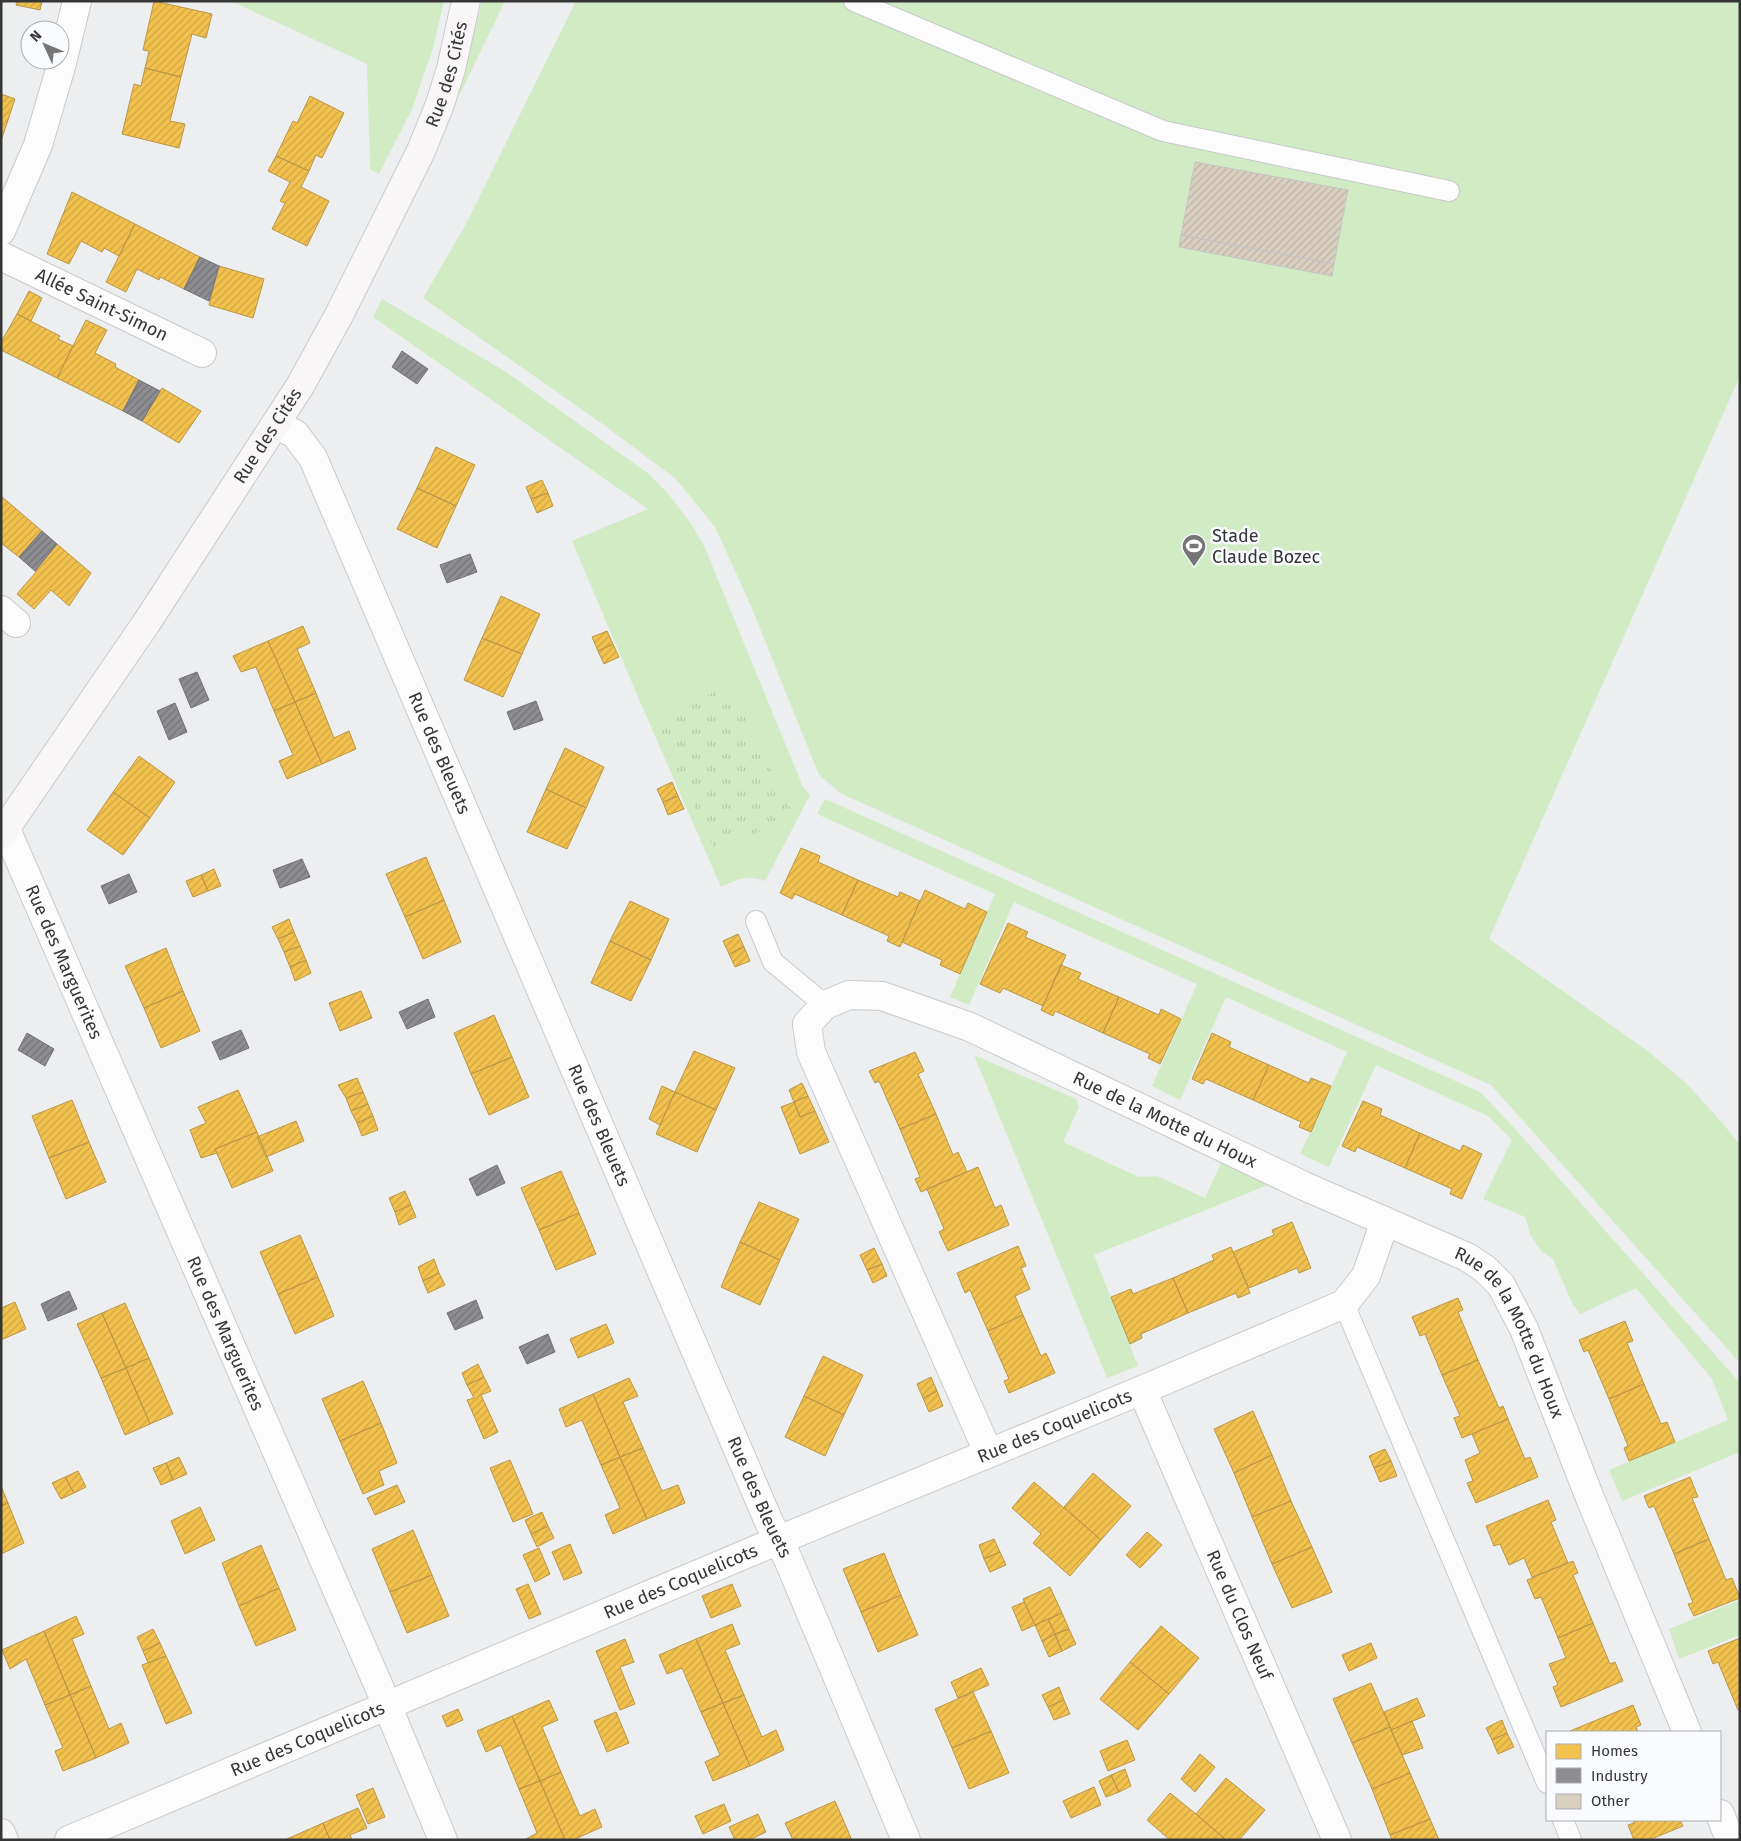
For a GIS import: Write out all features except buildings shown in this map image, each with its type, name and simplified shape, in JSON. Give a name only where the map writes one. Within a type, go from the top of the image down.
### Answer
[{"type":"street","points":[[4,217],[38,145],[62,63],[77,1]]},
{"type":"street","name":"Rue des Cités","points":[[3,832],[147,622],[277,425],[300,386],[339,315],[421,152],[440,104],[451,69],[466,1]]},
{"type":"street","name":"Allée Saint-Simon","points":[[1,256],[202,353]]},
{"type":"street","name":"Rue des Bleuets","points":[[277,425],[295,434],[314,458],[906,1840]]},
{"type":"street","name":"Rue des Marguerites","points":[[3,832],[387,1705],[443,1840]]},
{"type":"street","name":"Rue de la Motte du Houx","points":[[988,1452],[811,1052],[806,1024],[826,1005],[850,995],[882,996],[970,1028],[1155,1116],[1467,1257],[1485,1269],[1502,1285],[1524,1329],[1590,1498],[1687,1731]]},
{"type":"street","name":"Rue des Coquelicots","points":[[70,1840],[988,1452],[1142,1390],[1344,1304],[1366,1276],[1385,1221]]},
{"type":"street","name":"Rue du Clos Neuf","points":[[1142,1390],[1337,1840]]},
{"type":"street","points":[[1721,1817],[1730,1840]]},
{"type":"street","points":[[1,1833],[4,1840]]},
{"type":"lane","points":[[854,1],[1163,131],[1449,191]]},
{"type":"lane","points":[[756,922],[774,962],[826,1005]]},
{"type":"lane","points":[[1344,1304],[1546,1780]]},
{"type":"lane","points":[[1563,1821],[1571,1840]]},
{"type":"green space","points":[[231,1],[444,1],[433,48],[412,109],[379,174],[370,169],[367,64]]},
{"type":"green space","points":[[482,1],[505,1],[460,94],[455,91],[475,30]]},
{"type":"green space","name":"Stade Claude Bozec","points":[[576,1],[1740,1],[1740,376],[1489,939],[1649,1052],[1688,1085],[1740,1145],[1740,1363],[1491,1085],[842,794],[819,775],[751,606],[715,527],[676,479],[604,425],[423,298],[465,226]]},
{"type":"green space","points":[[382,299],[503,370],[649,474],[670,496],[692,525],[705,548],[803,787],[810,795],[765,881],[743,878],[721,887],[572,541],[648,509],[373,317]]},
{"type":"green space","points":[[728,684],[794,815],[716,852],[655,725]]},
{"type":"green space","points":[[825,799],[1480,1092],[1517,1131],[1740,1383],[1740,1452],[1622,1501],[1609,1470],[1728,1420],[1712,1379],[1636,1288],[1580,1314],[1572,1303],[1553,1259],[1541,1251],[1531,1236],[1525,1217],[1483,1199],[1512,1140],[1488,1116],[1376,1065],[1329,1167],[1300,1154],[1347,1052],[1226,997],[1180,1100],[1152,1086],[1197,984],[1014,902],[969,1005],[950,997],[995,894],[817,814]]},
{"type":"green space","points":[[974,1055],[1076,1099],[1079,1107],[1063,1142],[1139,1177],[1157,1176],[1205,1198],[1221,1163],[1268,1185],[1094,1255],[1138,1366],[1107,1378]]},
{"type":"green space","points":[[1740,1600],[1740,1635],[1679,1659],[1669,1629]]},
{"type":"place","name":"Stade Claude Bozec","points":[[1194,567]]}]
